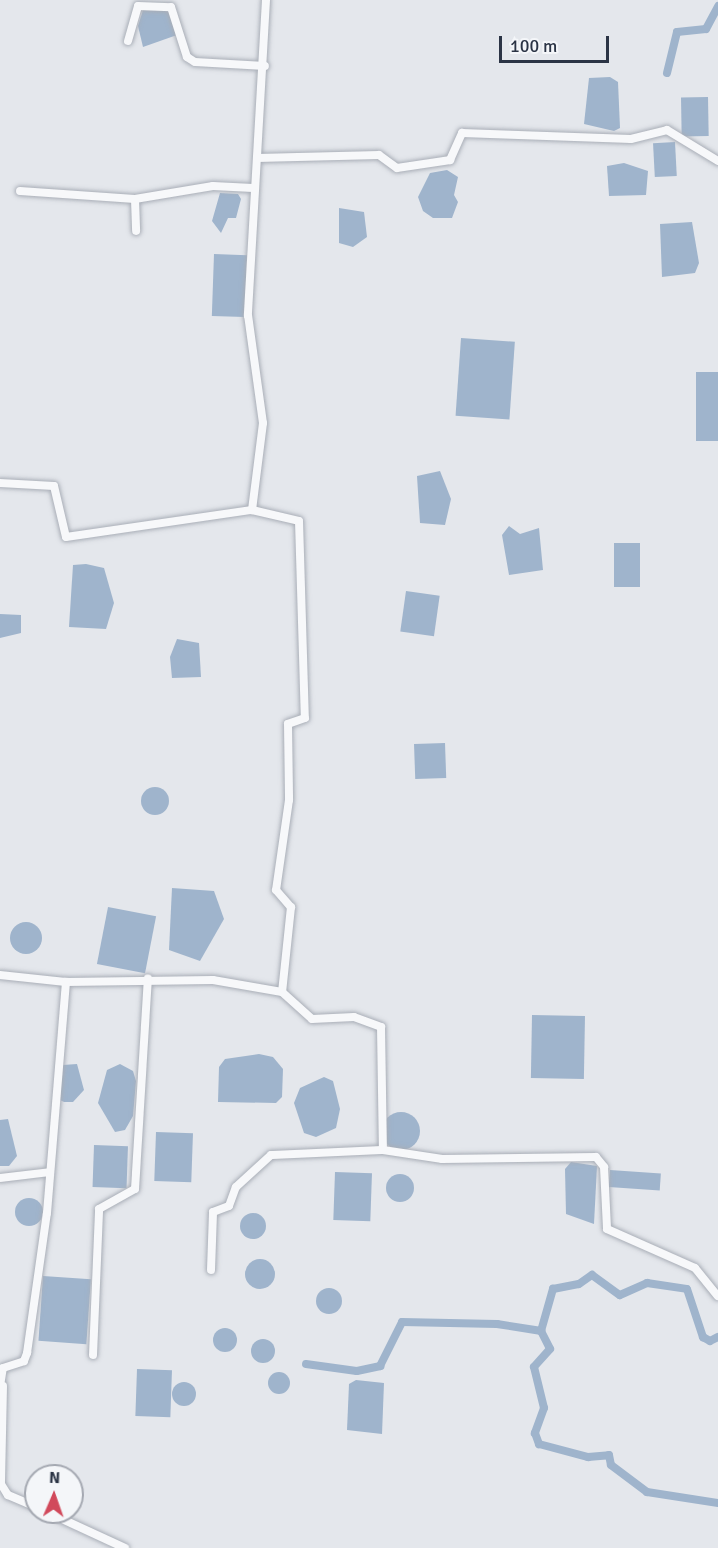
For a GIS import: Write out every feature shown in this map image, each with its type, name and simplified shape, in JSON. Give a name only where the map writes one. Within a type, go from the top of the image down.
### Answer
[{"type":"street","points":[[252,510],[263,423],[248,315],[253,188],[265,66],[266,0]]},
{"type":"street","points":[[128,41],[138,6],[171,7],[188,57],[195,62],[265,66]]},
{"type":"street","points":[[257,158],[378,155],[397,168],[450,160],[462,133],[631,139],[667,130],[718,161]]},
{"type":"street","points":[[20,191],[135,199],[213,186],[253,188]]},
{"type":"street","points":[[135,199],[136,231]]},
{"type":"street","points":[[0,483],[54,486],[66,537],[252,510],[299,521],[305,718],[288,724],[289,800],[276,890],[291,907],[282,992]]},
{"type":"street","points":[[0,975],[66,982],[148,978],[213,980],[282,992],[312,1019],[354,1017],[381,1027],[383,1150]]},
{"type":"street","points":[[93,1356],[99,1209],[135,1189],[148,978]]},
{"type":"street","points":[[24,1502],[8,1495],[1,1484],[1,1386],[3,1368],[26,1358],[50,1172],[66,982]]},
{"type":"street","points":[[211,1270],[213,1212],[229,1206],[236,1187],[271,1155],[383,1150],[442,1159],[596,1157],[604,1167],[607,1229],[695,1269],[718,1296]]},
{"type":"street","points":[[0,1178],[50,1172]]},
{"type":"street","points":[[72,1524],[125,1548]]},
{"type":"water","points":[[144,7],[172,10],[177,35],[143,47],[138,26]]},
{"type":"water","points":[[610,77],[618,82],[620,128],[614,131],[584,124],[589,78]]},
{"type":"water","points":[[681,97],[708,97],[709,136],[682,136]]},
{"type":"water","points":[[675,142],[677,176],[655,177],[653,143]]},
{"type":"water","points":[[624,163],[648,171],[646,195],[609,196],[607,166]]},
{"type":"water","points":[[447,170],[458,177],[454,195],[458,202],[452,218],[433,218],[423,211],[418,197],[430,173]]},
{"type":"water","points":[[220,193],[238,194],[241,199],[236,218],[228,218],[221,233],[212,221]]},
{"type":"water","points":[[339,208],[364,212],[367,237],[353,247],[339,243]]},
{"type":"water","points":[[692,222],[699,263],[695,273],[662,277],[660,224]]},
{"type":"water","points":[[214,254],[247,255],[245,317],[212,316]]},
{"type":"water","points":[[461,338],[515,342],[509,420],[456,416]]},
{"type":"water","points":[[696,372],[718,372],[718,441],[696,441]]},
{"type":"water","points":[[440,471],[451,499],[445,525],[420,523],[417,476]]},
{"type":"water","points":[[509,526],[520,534],[539,528],[543,570],[509,575],[502,535]]},
{"type":"water","points":[[614,543],[640,543],[640,587],[614,587]]},
{"type":"water","points":[[86,564],[104,568],[114,603],[106,629],[69,627],[73,565]]},
{"type":"water","points":[[406,591],[440,596],[434,636],[400,632]]},
{"type":"water","points":[[0,614],[21,615],[21,633],[0,638]]},
{"type":"water","points":[[177,639],[199,643],[201,677],[172,678],[170,657]]},
{"type":"water","points":[[445,743],[446,778],[415,779],[414,744]]},
{"type":"water","points":[[155,787],[165,791],[169,801],[165,811],[155,815],[145,811],[141,801],[145,791]]},
{"type":"water","points":[[172,888],[214,891],[224,919],[200,961],[169,950]]},
{"type":"water","points":[[108,907],[156,916],[145,973],[97,964]]},
{"type":"water","points":[[26,922],[37,927],[42,938],[37,949],[26,954],[15,949],[10,938],[15,927]]},
{"type":"water","points":[[532,1015],[585,1016],[584,1079],[531,1078]]},
{"type":"water","points":[[259,1054],[273,1057],[283,1069],[282,1097],[276,1103],[218,1102],[219,1067],[225,1059]]},
{"type":"water","points":[[77,1064],[84,1090],[73,1102],[64,1102],[60,1100],[63,1065]]},
{"type":"water","points":[[120,1064],[133,1071],[136,1081],[133,1116],[125,1130],[115,1132],[98,1103],[107,1070]]},
{"type":"water","points":[[324,1077],[333,1081],[340,1109],[336,1128],[316,1137],[304,1133],[294,1103],[300,1088]]},
{"type":"water","points":[[401,1112],[414,1118],[420,1131],[414,1144],[401,1150],[388,1144],[382,1131],[388,1118]]},
{"type":"water","points":[[8,1119],[17,1156],[9,1166],[0,1166],[0,1120]]},
{"type":"water","points":[[156,1132],[193,1133],[191,1182],[154,1181]]},
{"type":"water","points":[[94,1145],[128,1146],[127,1188],[93,1187]]},
{"type":"water","points":[[571,1162],[597,1166],[594,1224],[566,1214],[565,1169]]},
{"type":"water","points":[[610,1170],[661,1174],[660,1191],[609,1187]]},
{"type":"water","points":[[335,1172],[372,1173],[370,1221],[333,1220]]},
{"type":"water","points":[[400,1174],[410,1178],[414,1188],[410,1198],[400,1202],[390,1198],[386,1188],[390,1178]]},
{"type":"water","points":[[29,1198],[39,1202],[43,1212],[39,1222],[29,1226],[19,1222],[15,1212],[19,1202]]},
{"type":"water","points":[[253,1213],[263,1216],[266,1226],[263,1236],[253,1239],[243,1236],[240,1226],[243,1216]]},
{"type":"water","points":[[260,1259],[271,1263],[275,1274],[271,1285],[260,1289],[249,1285],[245,1274],[249,1263]]},
{"type":"water","points":[[43,1276],[91,1279],[86,1344],[38,1341]]},
{"type":"water","points":[[329,1288],[338,1292],[342,1301],[338,1310],[329,1314],[320,1310],[316,1301],[320,1292]]},
{"type":"water","points":[[225,1328],[234,1331],[237,1340],[234,1349],[225,1352],[216,1349],[213,1340],[216,1331]]},
{"type":"water","points":[[263,1339],[268,1340],[274,1346],[274,1356],[268,1362],[263,1363],[258,1362],[252,1356],[251,1351],[252,1346],[258,1340]]},
{"type":"water","points":[[137,1369],[172,1370],[170,1417],[135,1416]]},
{"type":"water","points":[[279,1372],[287,1375],[290,1383],[287,1391],[279,1394],[271,1391],[268,1383],[271,1375]]},
{"type":"water","points":[[356,1380],[384,1383],[382,1434],[347,1430],[349,1384]]},
{"type":"water","points":[[184,1382],[193,1385],[196,1394],[193,1403],[184,1406],[175,1403],[172,1394],[175,1385]]},
{"type":"waterway","points":[[667,73],[677,32],[706,29],[718,6]]},
{"type":"waterway","points":[[306,1364],[357,1371],[380,1366],[402,1322],[497,1324],[541,1331],[553,1289],[579,1284],[592,1275],[620,1295],[647,1283],[687,1289],[703,1337],[710,1341],[718,1337]]},
{"type":"waterway","points":[[541,1331],[550,1349],[534,1367],[544,1408],[535,1433],[539,1444],[588,1457],[609,1455],[611,1465],[647,1492],[718,1503]]}]
